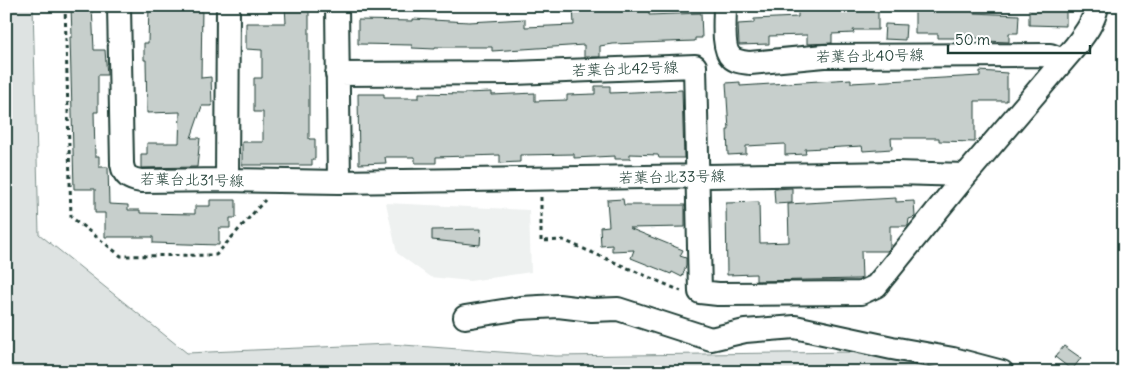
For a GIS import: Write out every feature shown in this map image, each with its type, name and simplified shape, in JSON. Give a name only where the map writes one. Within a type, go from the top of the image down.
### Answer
[{"type":"street","name":"若葉台北31号線","points":[[119,6],[122,164],[125,174],[132,179],[141,180],[339,182]]},
{"type":"street","points":[[227,180],[228,6]]},
{"type":"street","points":[[337,6],[339,182]]},
{"type":"street","name":"若葉台北40号線","points":[[725,6],[726,51],[739,62],[750,63],[824,56],[909,55],[1050,55],[1063,60]]},
{"type":"street","points":[[966,175],[1087,31],[1096,14],[1097,6]]},
{"type":"street","name":"若葉台北42号線","points":[[338,74],[514,73],[695,66],[700,292],[728,294],[861,293],[876,286],[966,175]]},
{"type":"street","name":"若葉台北33号線","points":[[339,182],[896,173],[966,175]]},
{"type":"street","points":[[465,317],[521,308],[558,306],[592,310],[618,309],[712,338],[745,330],[795,327],[953,359],[1002,372]]},
{"type":"path","points":[[541,179],[541,241],[563,240],[682,292]]},
{"type":"shaded area","points":[[6,6],[33,6],[39,234],[187,353],[389,344],[556,356],[854,352],[948,372],[6,372]]},
{"type":"shaded area","points":[[386,203],[529,210],[531,272],[470,281],[430,277],[397,253]]},
{"type":"building","points":[[71,6],[92,6],[94,50],[105,50],[107,75],[98,75],[98,112],[94,112],[95,156],[99,156],[99,167],[108,167],[109,204],[128,205],[128,210],[140,210],[140,213],[195,214],[195,206],[210,206],[210,200],[236,200],[236,218],[230,218],[230,228],[219,228],[219,245],[153,243],[153,237],[105,237],[105,213],[95,213],[95,189],[74,189],[70,37],[72,37]]},
{"type":"building","points":[[149,6],[202,6],[201,78],[211,77],[212,106],[202,106],[191,138],[200,138],[197,167],[141,168],[141,154],[147,154],[147,143],[179,143],[180,112],[147,113],[144,43],[148,43]]},
{"type":"building","points":[[285,6],[309,6],[309,139],[315,139],[315,159],[312,159],[312,165],[242,165],[242,142],[263,142],[263,112],[254,112],[254,78],[262,78],[262,50],[246,49],[246,23],[286,23]]},
{"type":"building","points":[[573,6],[649,6],[649,15],[701,13],[702,38],[695,38],[695,41],[600,46],[600,57],[584,57],[584,45],[492,51],[492,47],[435,47],[435,49],[412,48],[412,45],[358,44],[358,20],[413,21],[413,19],[469,22],[525,19],[525,27],[574,25]]},
{"type":"building","points":[[798,6],[878,6],[878,30],[853,30],[854,33],[832,34],[832,43],[807,44],[807,35],[769,36],[769,44],[739,45],[738,24],[754,23],[754,19],[798,17]]},
{"type":"building","points":[[915,6],[973,6],[973,13],[1019,15],[1018,33],[1009,33],[1009,42],[985,41],[985,38],[938,38],[938,34],[915,34]]},
{"type":"building","points":[[1029,6],[1056,6],[1056,10],[1066,11],[1066,26],[1029,25]]},
{"type":"building","points":[[885,24],[906,25],[905,40],[884,39]]},
{"type":"building","points":[[980,71],[1007,73],[1007,101],[975,101],[975,142],[939,141],[939,138],[891,138],[892,149],[863,151],[862,146],[805,149],[806,154],[785,155],[785,144],[746,146],[746,154],[728,155],[727,130],[729,130],[726,83],[740,82],[740,86],[851,79],[851,83],[980,76]]},
{"type":"building","points":[[595,86],[610,86],[610,93],[682,90],[684,158],[659,158],[658,155],[630,154],[630,159],[615,159],[615,156],[574,158],[574,154],[520,155],[520,162],[500,163],[500,155],[436,157],[436,163],[415,163],[415,157],[385,157],[386,163],[359,164],[358,94],[384,94],[384,98],[419,98],[419,93],[465,94],[492,92],[492,95],[535,93],[535,101],[567,100],[567,95],[595,94]]},
{"type":"building","points":[[792,188],[792,203],[775,204],[774,189]]},
{"type":"building","points":[[896,198],[896,202],[914,201],[915,217],[909,219],[908,226],[890,226],[890,248],[887,251],[861,251],[862,278],[756,281],[756,274],[727,275],[726,203],[759,202],[760,243],[789,242],[788,204]]},
{"type":"building","points":[[623,199],[624,205],[685,205],[685,227],[629,228],[683,250],[680,256],[686,258],[686,266],[682,277],[631,258],[634,250],[612,251],[612,245],[601,246],[600,227],[609,226],[607,200]]},
{"type":"building","points":[[481,229],[480,245],[432,240],[432,230]]},
{"type":"building","points":[[1064,346],[1081,358],[1072,370],[1055,357]]}]
